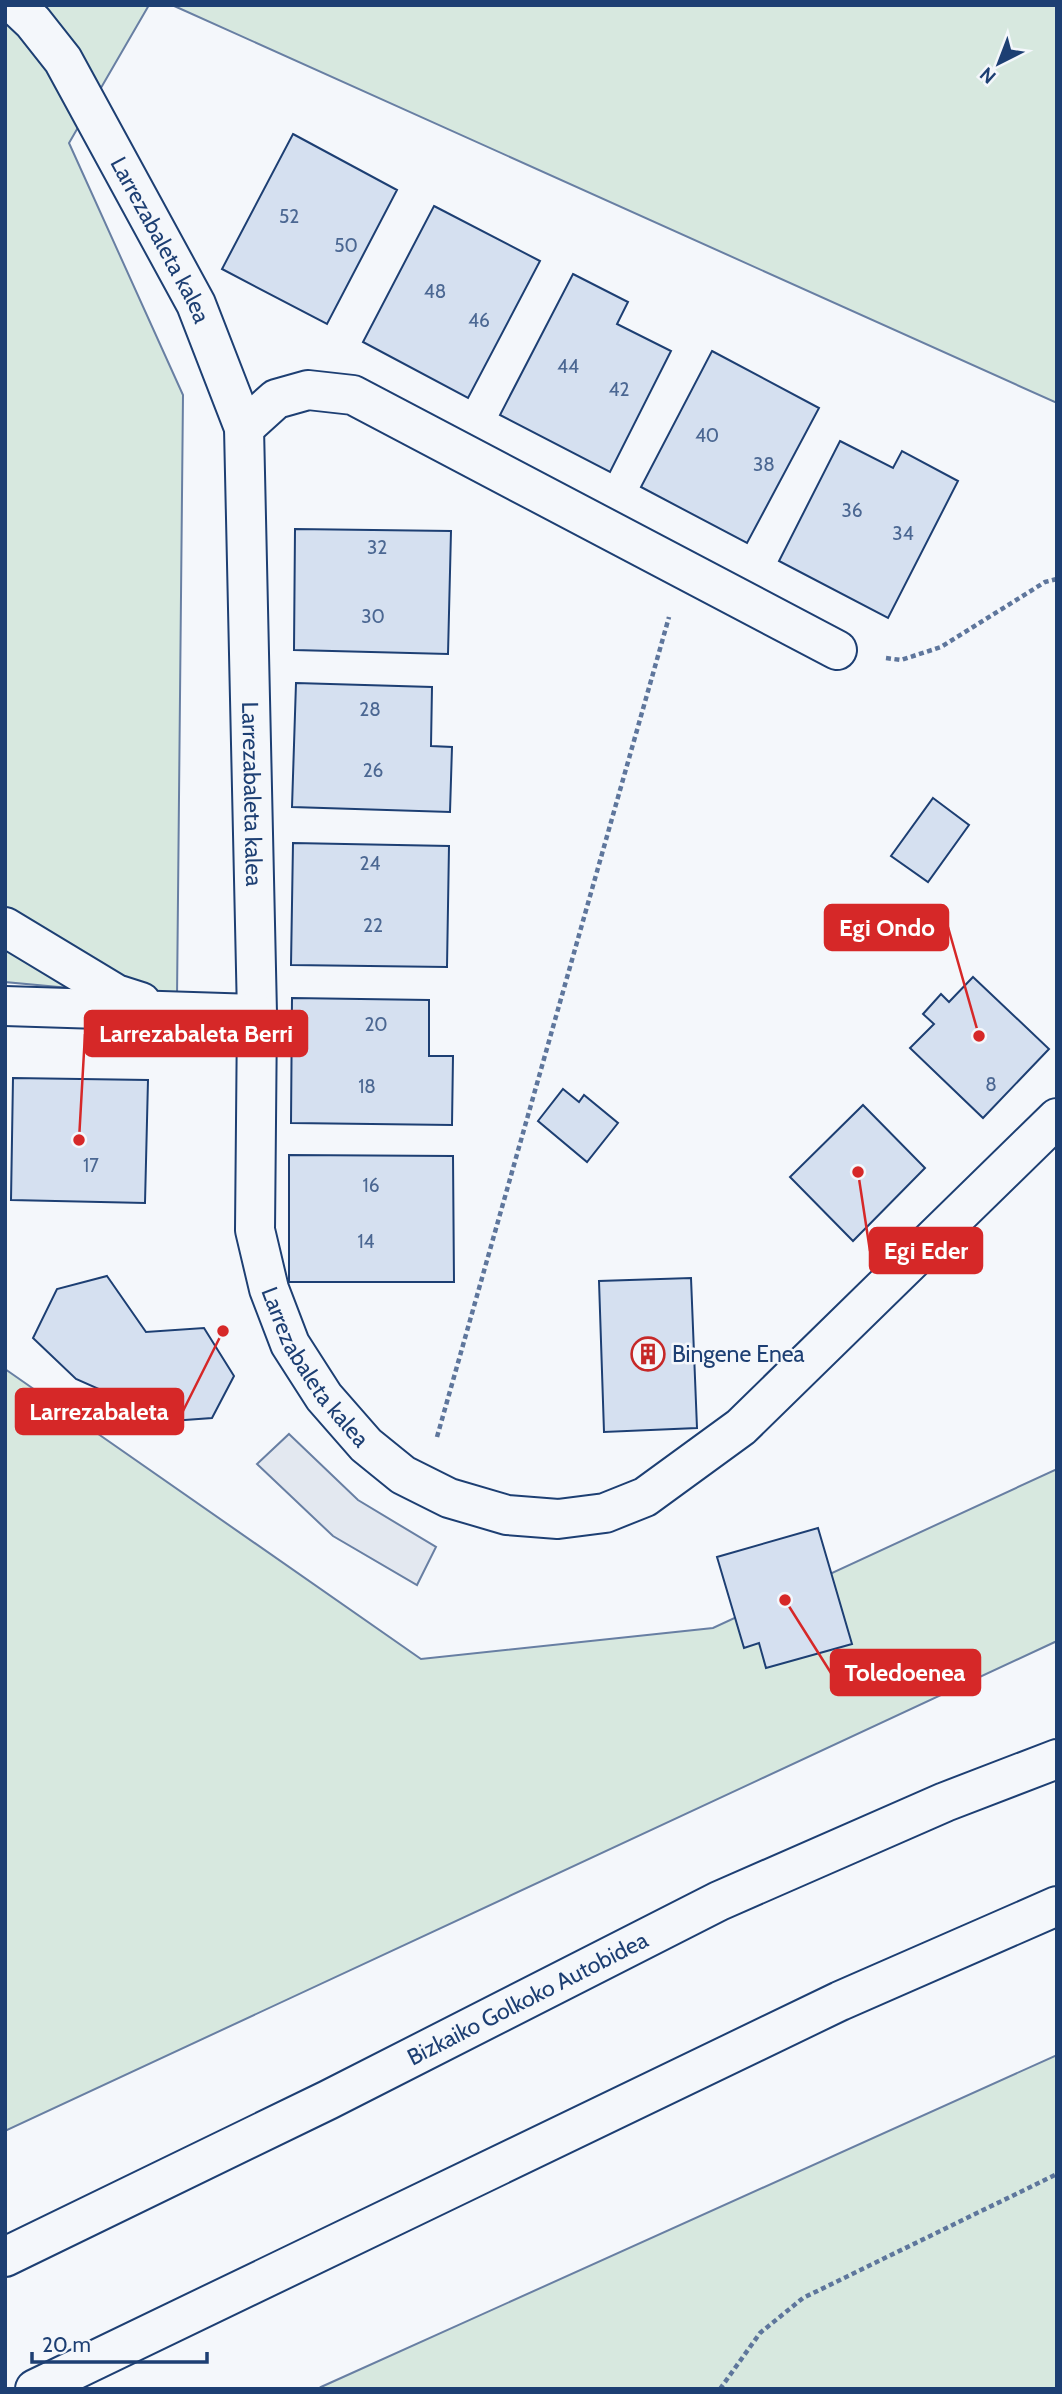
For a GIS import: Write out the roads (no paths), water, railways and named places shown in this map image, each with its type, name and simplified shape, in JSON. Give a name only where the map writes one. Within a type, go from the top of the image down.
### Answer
[{"type":"main road","name":"Larrezabaleta kalea","points":[[15,5],[33,22],[63,60],[196,304],[244,428],[257,1014],[255,1230],[268,1290],[290,1344],[324,1397],[366,1445],[403,1475],[449,1498],[507,1515],[558,1519],[605,1513],[645,1497],[741,1427],[1057,1118]]},
{"type":"main road","points":[[244,428],[276,399],[308,390],[353,395],[837,650]]},
{"type":"main road","points":[[5,927],[116,993],[162,1010]]},
{"type":"main road","points":[[5,1006],[257,1014]]},
{"type":"main road","name":"Bizkaiko Golkoko Autobidea","points":[[5,2257],[328,2100],[719,1901],[945,1802],[1057,1759]]},
{"type":"main road","points":[[35,2389],[840,2001],[1057,1906]]},
{"type":"place","name":"Egi Ondo","points":[[979,1036]]},
{"type":"place","name":"Larrezabaleta Berri","points":[[79,1140]]},
{"type":"place","name":"Egi Eder","points":[[858,1172]]},
{"type":"place","name":"Larrezabaleta","points":[[223,1331]]},
{"type":"place","name":"Bingene Enea","points":[[648,1354]]},
{"type":"place","name":"Toledoenea","points":[[785,1600]]}]
